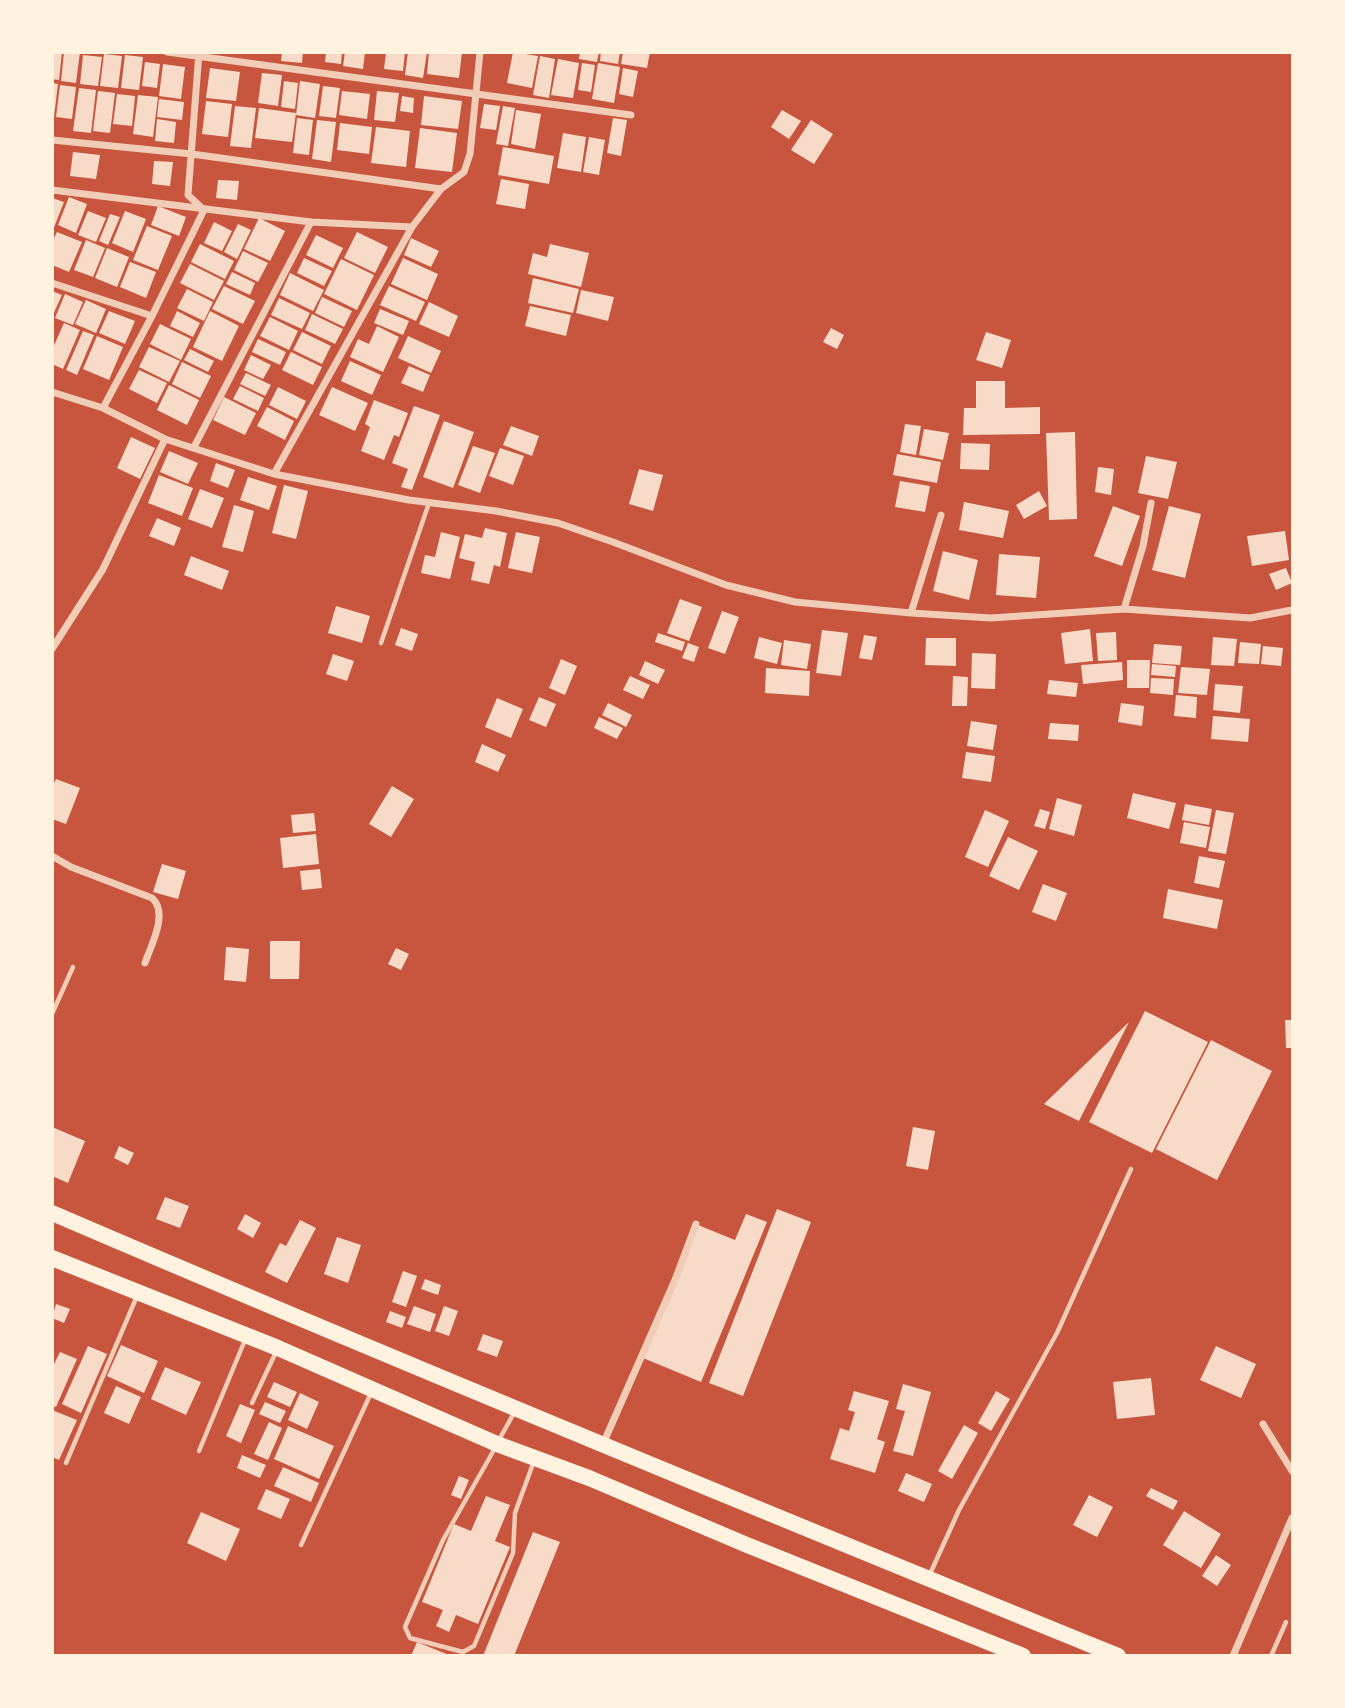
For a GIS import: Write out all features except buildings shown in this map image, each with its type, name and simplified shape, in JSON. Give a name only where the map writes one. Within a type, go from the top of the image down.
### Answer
[{"type":"highway","points":[[52,1213],[515,1410],[1118,1656]]},
{"type":"highway","points":[[52,1258],[278,1348],[497,1444],[589,1478],[1023,1656]]},
{"type":"street","points":[[167,52],[199,54],[475,96],[631,115]]},
{"type":"street","points":[[274,474],[412,227],[441,189],[464,172],[470,154],[480,52]]},
{"type":"street","points":[[199,54],[188,195],[204,210]]},
{"type":"street","points":[[52,140],[192,154],[441,189]]},
{"type":"street","points":[[52,190],[311,222],[412,227]]},
{"type":"street","points":[[103,408],[204,210]]},
{"type":"street","points":[[194,447],[311,222]]},
{"type":"street","points":[[52,283],[152,316]]},
{"type":"street","points":[[52,392],[103,408],[165,439],[274,474],[314,484],[558,523],[613,541],[726,585],[795,602],[991,618],[1124,609],[1250,618],[1292,612]]},
{"type":"street","points":[[52,649],[103,569],[165,439]]},
{"type":"street","points":[[1124,609],[1143,546],[1151,503]]},
{"type":"street","points":[[911,613],[941,515]]},
{"type":"street","points":[[52,856],[71,867],[152,898],[157,903],[160,916],[145,963]]},
{"type":"street","points":[[603,1444],[675,1280],[696,1224]]},
{"type":"street","points":[[1263,1424],[1293,1471]]},
{"type":"street","points":[[1233,1656],[1293,1518]]},
{"type":"lane","points":[[381,643],[429,503]]},
{"type":"lane","points":[[52,1014],[72,967]]},
{"type":"lane","points":[[928,1578],[959,1510],[1057,1333],[1131,1169]]},
{"type":"lane","points":[[66,1463],[138,1293]]},
{"type":"lane","points":[[199,1451],[246,1336]]},
{"type":"lane","points":[[252,1404],[278,1348]]},
{"type":"lane","points":[[301,1545],[373,1389]]},
{"type":"lane","points":[[515,1410],[443,1540],[405,1627],[410,1638],[463,1652],[474,1646],[513,1553],[515,1513],[535,1459]]},
{"type":"lane","points":[[1271,1656],[1286,1622]]}]
